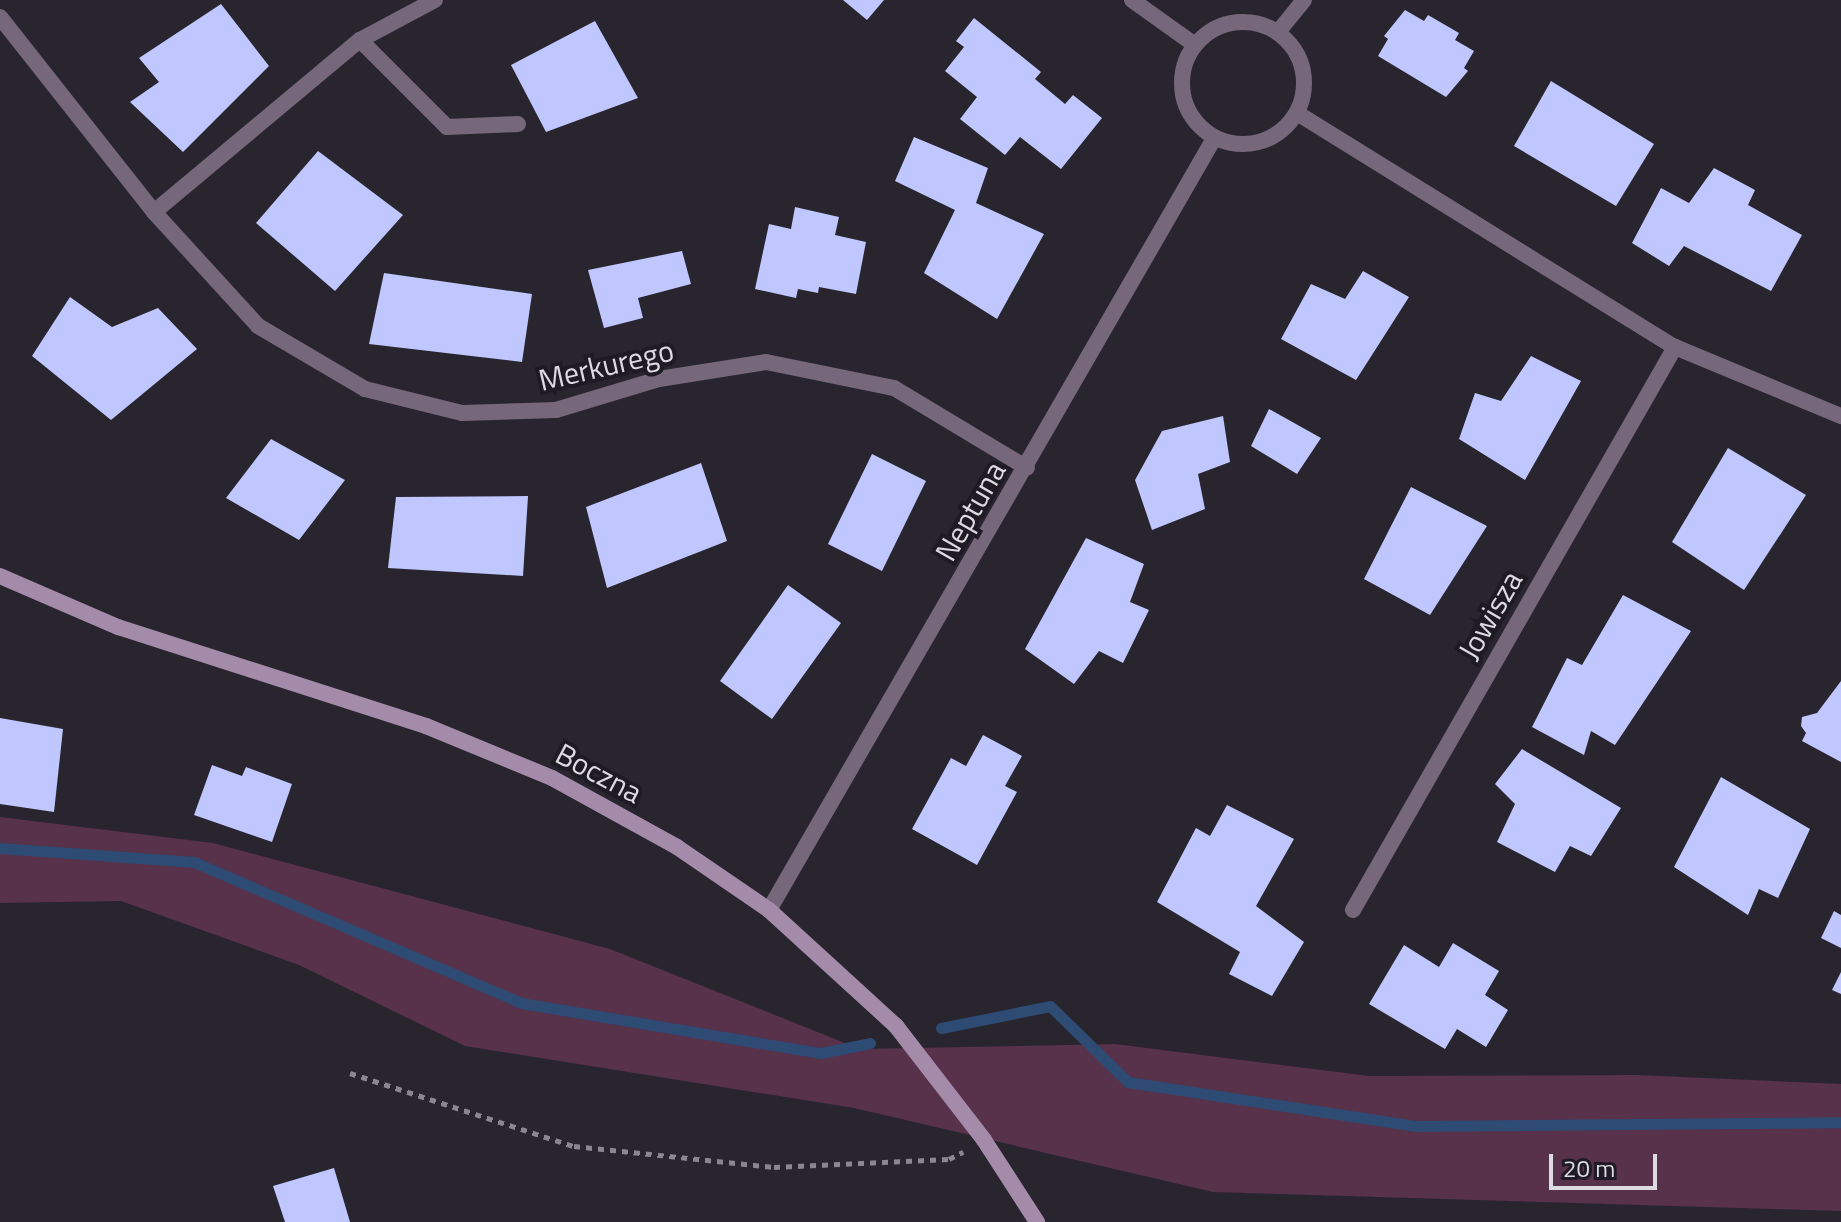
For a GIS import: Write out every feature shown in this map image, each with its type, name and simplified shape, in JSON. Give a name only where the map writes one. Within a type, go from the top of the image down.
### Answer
[{"type":"street","points":[[154,212],[360,40],[435,0]]},
{"type":"street","points":[[1132,0],[1195,45]]},
{"type":"street","points":[[1278,32],[1304,0]]},
{"type":"street","name":"Merkurego","points":[[0,17],[154,212],[258,326],[365,389],[462,413],[556,410],[659,379],[766,362],[894,388],[1027,468]]},
{"type":"street","points":[[1234,22],[1278,32],[1298,54],[1302,69],[1305,84],[1297,113],[1282,131],[1261,142],[1238,144],[1215,137],[1194,120],[1184,96],[1184,69],[1195,45],[1212,29],[1234,22]]},
{"type":"street","points":[[360,40],[447,127],[518,124]]},
{"type":"street","points":[[1297,113],[1675,347],[1841,416]]},
{"type":"street","name":"Neptuna","points":[[769,910],[1027,468],[1215,137]]},
{"type":"street","name":"Jowisza","points":[[1353,910],[1675,347]]},
{"type":"street","name":"Boczna","points":[[0,576],[118,627],[426,726],[552,778],[677,847],[769,910],[896,1026],[984,1140],[1037,1222]]},
{"type":"path","points":[[350,1073],[574,1146],[774,1167],[949,1159],[984,1140]]},
{"type":"shaded area","points":[[0,817],[213,843],[610,949],[860,1049],[1115,1044],[1370,1076],[1636,1075],[1841,1084],[1841,1211],[1213,1192],[854,1108],[465,1046],[299,965],[121,901],[0,903]]},
{"type":"building","points":[[843,0],[884,0],[867,20]]},
{"type":"building","points":[[221,4],[269,66],[183,152],[130,102],[159,82],[139,58]]},
{"type":"building","points":[[1405,10],[1424,21],[1428,15],[1459,33],[1455,40],[1474,51],[1464,68],[1468,71],[1446,97],[1378,56],[1388,39],[1384,36]]},
{"type":"building","points":[[974,18],[1041,72],[1035,79],[1065,104],[1073,95],[1102,118],[1061,169],[1020,137],[1005,155],[960,119],[977,97],[945,71],[964,47],[956,41]]},
{"type":"building","points":[[595,21],[638,98],[546,132],[511,65]]},
{"type":"building","points":[[1551,81],[1654,144],[1616,206],[1514,146]]},
{"type":"building","points":[[914,137],[988,168],[976,203],[1044,234],[997,319],[924,273],[955,210],[895,181]]},
{"type":"building","points":[[318,151],[403,215],[335,291],[256,223]]},
{"type":"building","points":[[1714,168],[1755,190],[1748,205],[1802,235],[1771,291],[1684,246],[1669,266],[1632,243],[1661,188],[1689,203]]},
{"type":"building","points":[[795,207],[839,217],[835,235],[866,242],[856,294],[819,287],[818,293],[798,289],[796,298],[755,289],[769,224],[791,229]]},
{"type":"building","points":[[682,251],[691,284],[638,298],[643,318],[604,328],[588,270]]},
{"type":"building","points":[[1363,271],[1409,297],[1356,380],[1281,339],[1311,284],[1345,299]]},
{"type":"building","points":[[384,273],[532,294],[522,362],[369,344]]},
{"type":"building","points":[[70,297],[112,327],[158,308],[197,349],[111,420],[32,356]]},
{"type":"building","points":[[1531,356],[1581,381],[1525,480],[1459,439],[1475,393],[1501,401]]},
{"type":"building","points":[[1269,409],[1321,438],[1297,474],[1251,446]]},
{"type":"building","points":[[1223,416],[1230,462],[1198,474],[1205,509],[1152,530],[1135,480],[1162,431]]},
{"type":"building","points":[[271,439],[345,480],[299,540],[226,498]]},
{"type":"building","points":[[1728,448],[1806,495],[1744,590],[1672,542]]},
{"type":"building","points":[[872,454],[926,481],[882,571],[828,544]]},
{"type":"building","points":[[701,463],[727,541],[607,588],[586,507]]},
{"type":"building","points":[[1411,487],[1487,526],[1430,615],[1364,579]]},
{"type":"building","points":[[528,496],[523,576],[388,568],[396,497]]},
{"type":"building","points":[[1086,538],[1144,564],[1130,602],[1149,610],[1123,663],[1099,651],[1074,684],[1025,649]]},
{"type":"building","points":[[788,585],[841,623],[772,719],[720,681]]},
{"type":"building","points":[[1623,595],[1691,631],[1615,745],[1591,731],[1584,755],[1532,727],[1567,658],[1582,665]]},
{"type":"building","points":[[1841,681],[1841,762],[1802,741],[1806,733],[1801,726],[1802,717],[1817,713]]},
{"type":"building","points":[[0,718],[63,729],[54,812],[0,804]]},
{"type":"building","points":[[983,735],[1022,756],[1005,786],[1017,792],[977,865],[912,829],[951,758],[966,766]]},
{"type":"building","points":[[1522,749],[1621,808],[1591,856],[1570,846],[1555,872],[1497,842],[1515,804],[1495,784]]},
{"type":"building","points":[[212,765],[242,776],[246,767],[292,784],[272,842],[194,815]]},
{"type":"building","points":[[1721,777],[1810,829],[1778,898],[1759,889],[1748,915],[1674,867]]},
{"type":"building","points":[[1227,805],[1294,839],[1256,906],[1304,942],[1272,996],[1229,974],[1240,952],[1157,902],[1196,828],[1210,836]]},
{"type":"building","points":[[1834,911],[1841,915],[1841,948],[1821,938]]},
{"type":"building","points":[[1453,943],[1499,971],[1485,995],[1508,1010],[1486,1047],[1457,1029],[1445,1049],[1369,1004],[1404,945],[1439,967]]},
{"type":"building","points":[[1841,972],[1841,994],[1832,990]]},
{"type":"building","points":[[334,1168],[350,1222],[285,1222],[273,1186]]},
{"type":"waterway","points":[[0,848],[194,862],[521,1003],[821,1053],[870,1043]]},
{"type":"waterway","points":[[941,1028],[1050,1006],[1128,1082],[1416,1126],[1841,1122]]}]
